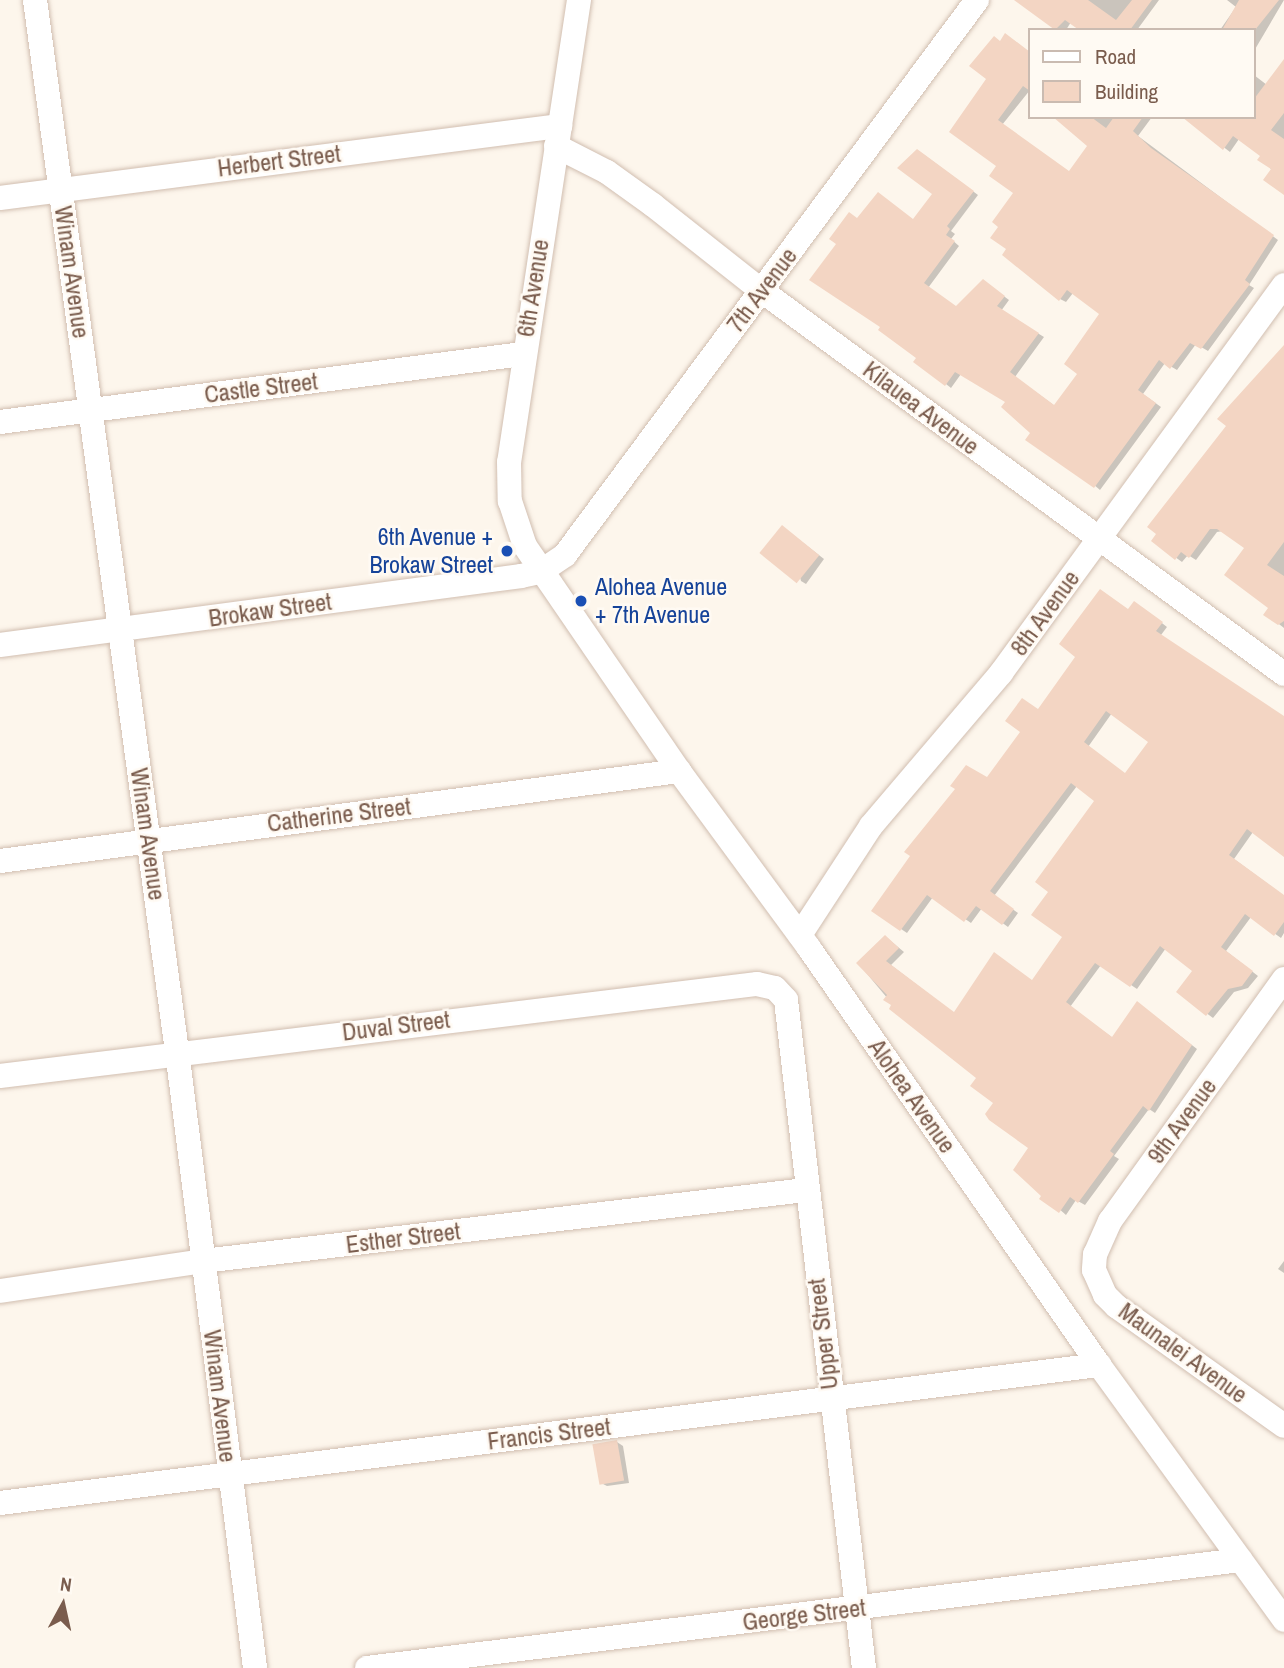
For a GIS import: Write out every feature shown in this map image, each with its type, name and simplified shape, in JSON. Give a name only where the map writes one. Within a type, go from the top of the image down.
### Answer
[{"type":"street","name":"Winam Avenue","points":[[35,0],[177,1051],[255,1668]]},
{"type":"street","name":"6th Avenue","points":[[540,572],[524,546],[508,484],[522,355],[579,0]]},
{"type":"street","name":"7th Avenue","points":[[540,572],[565,555],[977,0]]},
{"type":"street","name":"Herbert Street","points":[[0,198],[558,136]]},
{"type":"street","name":"Kilauea Avenue","points":[[558,136],[1098,540],[1284,674]]},
{"type":"street","name":"8th Avenue","points":[[800,935],[871,826],[993,683],[1284,285]]},
{"type":"street","name":"Castle Street","points":[[0,422],[522,355]]},
{"type":"street","name":"Brokaw Street","points":[[0,645],[540,572]]},
{"type":"street","name":"Alohea Avenue","points":[[540,572],[679,771],[800,935],[1099,1365],[1284,1620]]},
{"type":"street","name":"Catherine Street","points":[[0,861],[679,771]]},
{"type":"street","name":"9th Avenue","points":[[1094,1270],[1095,1254],[1110,1221],[1284,979]]},
{"type":"street","name":"Duval Street","points":[[0,1076],[177,1051],[757,984],[775,988],[786,1000]]},
{"type":"street","name":"Upper Street","points":[[786,1000],[806,1190],[864,1668]]},
{"type":"street","name":"Esther Street","points":[[0,1290],[203,1261],[806,1190]]},
{"type":"street","name":"Maunalei Avenue","points":[[1094,1270],[1097,1283],[1116,1306],[1284,1426]]},
{"type":"street","name":"Francis Street","points":[[0,1503],[1099,1365]]},
{"type":"street","name":"George Street","points":[[367,1668],[1240,1560]]},
{"type":"building","points":[[1014,0],[1088,0],[1116,20],[1132,0],[1152,0],[1131,28],[1076,28],[1065,20],[1057,28],[1052,28]]},
{"type":"building","points":[[1239,0],[1279,0],[1256,29],[1223,28]]},
{"type":"building","points":[[1005,33],[1028,50],[1028,90],[1023,86],[998,120],[1069,171],[1087,146],[1055,119],[1094,119],[1106,128],[1113,119],[1142,119],[1133,131],[1151,148],[1274,235],[1245,280],[1250,284],[1201,349],[1190,343],[1170,369],[1159,360],[1138,390],[1156,403],[1094,488],[1025,440],[1030,433],[1001,407],[1005,402],[955,372],[945,386],[913,362],[916,358],[878,330],[880,327],[809,280],[836,244],[829,239],[849,212],[857,218],[878,192],[913,219],[932,194],[897,168],[917,149],[974,191],[947,226],[950,229],[946,235],[955,241],[924,283],[956,306],[983,279],[1005,296],[997,306],[1039,333],[1010,372],[1054,405],[1077,374],[1064,364],[1099,314],[1067,290],[1059,301],[1002,255],[1006,249],[990,238],[998,227],[992,222],[1013,193],[989,176],[996,166],[949,132],[986,79],[969,66],[994,36],[1000,41]]},
{"type":"building","points":[[1284,59],[1284,113],[1271,130],[1284,139],[1284,195],[1263,180],[1271,169],[1257,160],[1260,156],[1233,136],[1223,150],[1184,119],[1256,119],[1256,96]]},
{"type":"building","points":[[1284,345],[1284,542],[1267,565],[1284,576],[1284,621],[1278,625],[1263,615],[1268,608],[1224,575],[1244,548],[1217,529],[1210,529],[1189,558],[1181,552],[1175,560],[1151,541],[1156,534],[1147,527],[1226,426],[1217,419]]},
{"type":"building","points":[[782,525],[819,555],[797,583],[759,553]]},
{"type":"building","points":[[1100,589],[1128,609],[1134,601],[1163,622],[1156,631],[1284,716],[1284,857],[1247,829],[1229,855],[1284,895],[1284,922],[1274,936],[1245,914],[1221,947],[1253,971],[1242,986],[1228,989],[1206,1016],[1176,992],[1192,971],[1160,946],[1130,987],[1095,963],[1066,1002],[1112,1037],[1137,1001],[1192,1045],[1149,1111],[1143,1106],[1110,1151],[1114,1154],[1078,1203],[1070,1197],[1059,1213],[1039,1199],[1041,1196],[1013,1170],[1028,1148],[989,1120],[985,1114],[993,1103],[970,1086],[976,1078],[889,1009],[891,1005],[883,1000],[887,995],[856,963],[885,935],[899,948],[886,961],[954,1012],[994,952],[1032,980],[1062,937],[1031,915],[1048,892],[1035,882],[1094,801],[1071,783],[990,891],[1014,909],[1002,925],[976,906],[964,922],[927,895],[900,931],[871,911],[910,856],[904,852],[955,789],[950,786],[966,765],[987,777],[1020,732],[1005,721],[1022,698],[1038,709],[1075,657],[1059,644]],"holes":[[[1106,711],[1148,742],[1125,773],[1084,742]]]},
{"type":"building","points":[[617,1440],[624,1480],[599,1485],[592,1444]]},
{"type":"place","name":"6th Avenue + Brokaw Street","points":[[507,551]]},
{"type":"place","name":"Alohea Avenue + 7th Avenue","points":[[581,601]]}]
